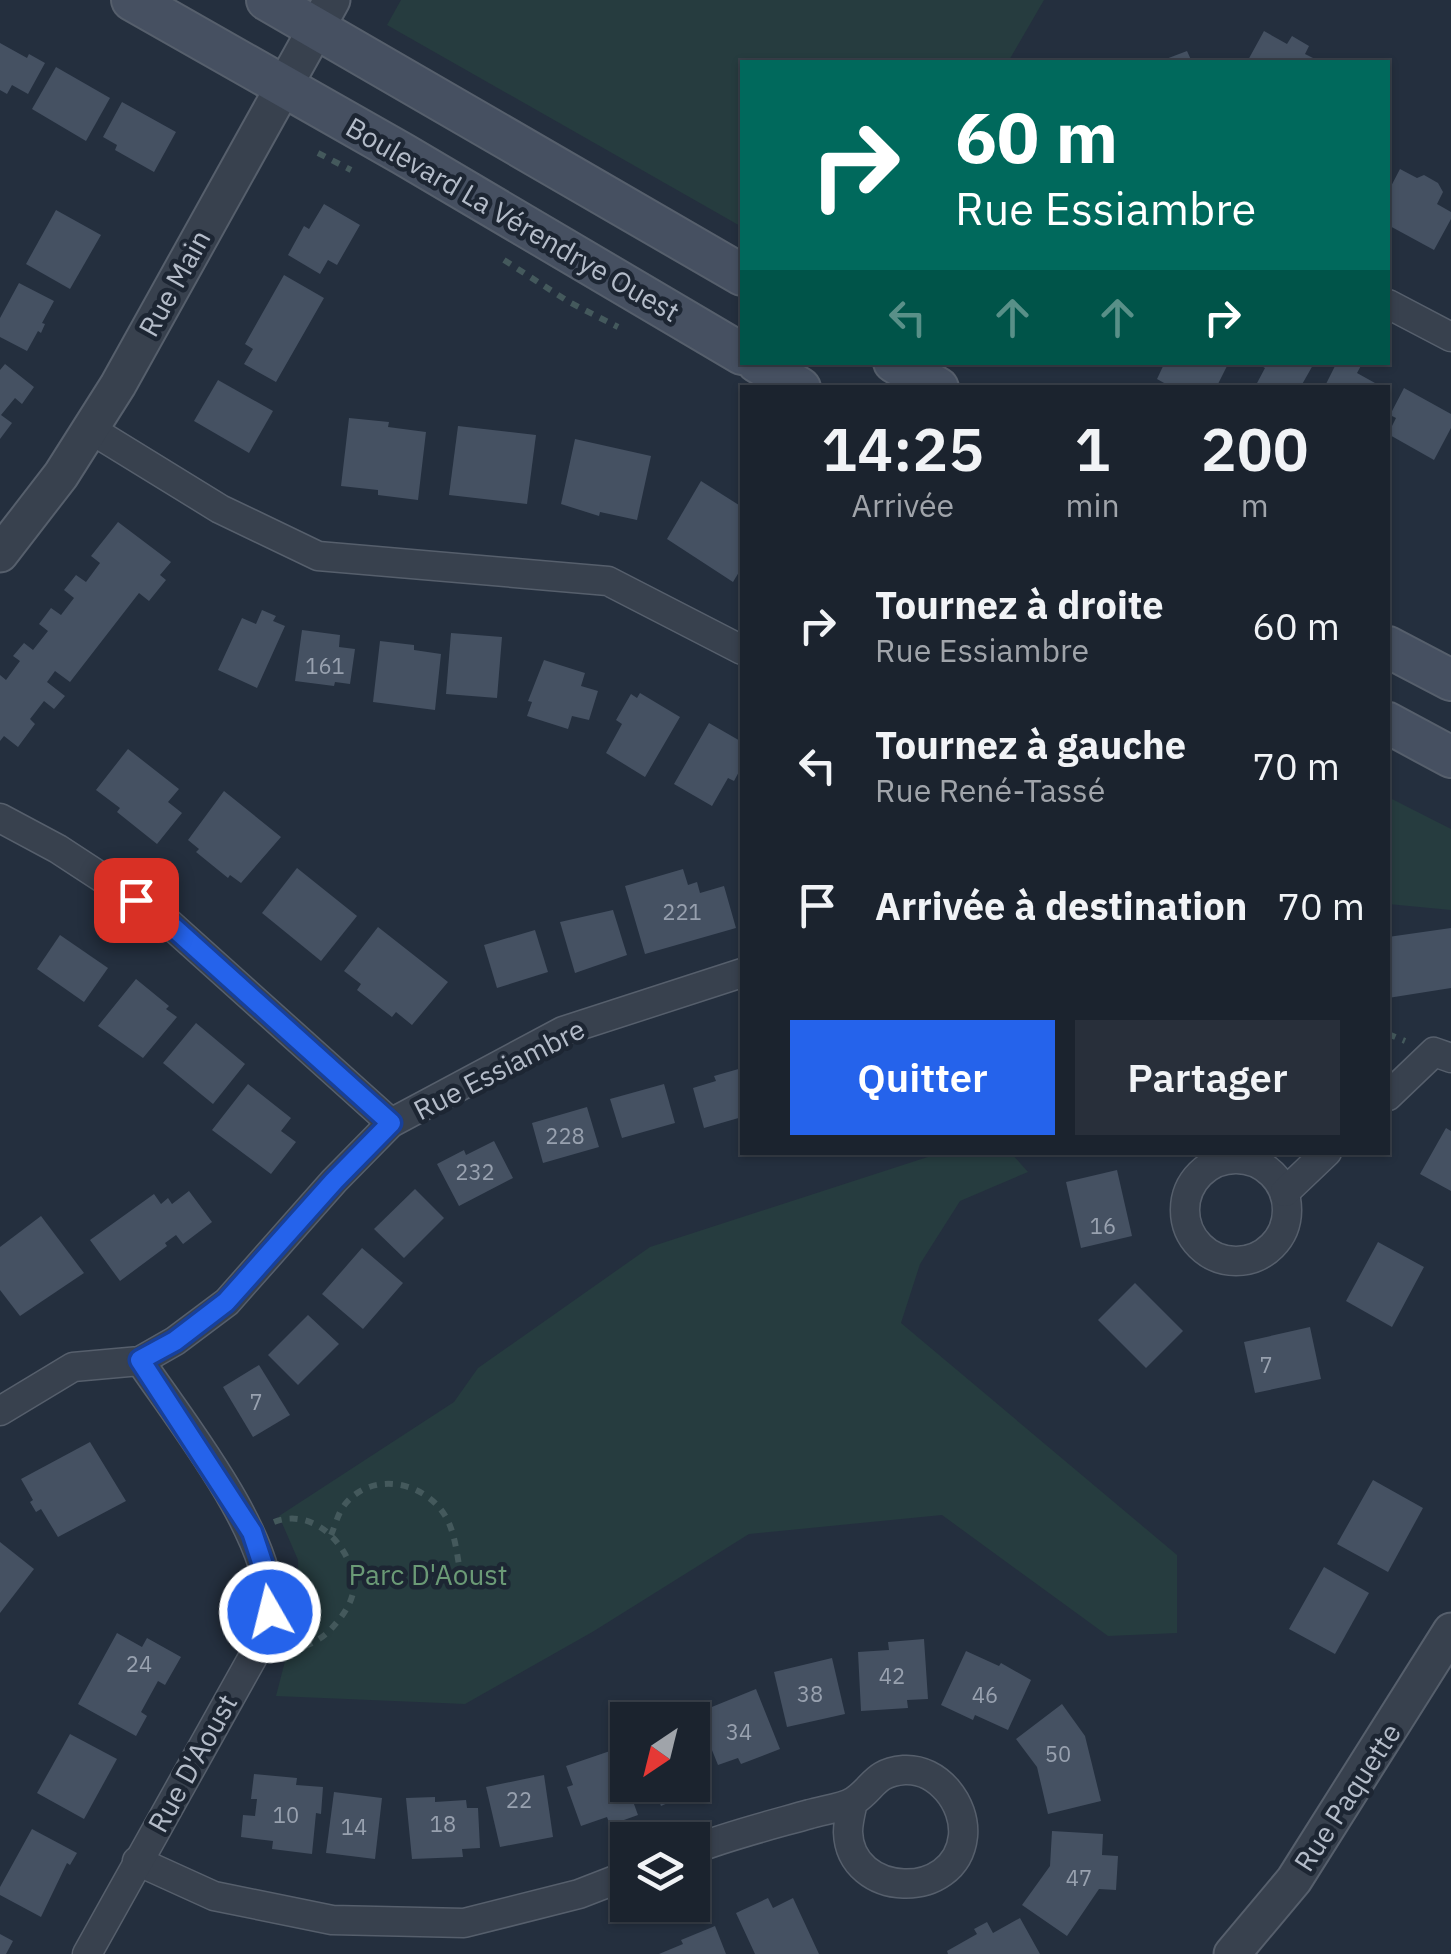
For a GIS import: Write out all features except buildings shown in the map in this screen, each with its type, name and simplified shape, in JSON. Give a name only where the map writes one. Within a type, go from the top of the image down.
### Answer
[{"type":"main road","name":"Boulevard La Vérendrye Ouest","points":[[132,0],[740,353]]},
{"type":"main road","points":[[267,0],[324,14],[740,274]]},
{"type":"main road","points":[[762,365],[795,385]]},
{"type":"main road","points":[[899,365],[933,385]]},
{"type":"main road","points":[[1390,648],[1451,680]]},
{"type":"main road","points":[[1390,724],[1451,757]]},
{"type":"street","name":"Rue Main","points":[[0,554],[61,475],[118,385],[324,14]]},
{"type":"street","points":[[1390,305],[1451,337]]},
{"type":"street","points":[[90,429],[220,509],[318,556],[608,580],[740,649]]},
{"type":"street","points":[[0,818],[58,849],[162,917],[391,1123]]},
{"type":"street","name":"Rue Essiambre","points":[[0,1411],[73,1367],[140,1360],[175,1341],[226,1302],[391,1123],[563,1031],[740,974]]},
{"type":"street","points":[[1390,1094],[1434,1052],[1451,1058]]},
{"type":"street","points":[[1285,1192],[1324,1155]]},
{"type":"street","name":"Rue D'Aoust","points":[[87,1954],[259,1646],[270,1612],[266,1574],[252,1532],[140,1360]]},
{"type":"street","name":"Rue Paquette","points":[[1232,1954],[1294,1880],[1447,1647]]},
{"type":"street","points":[[710,1845],[853,1802],[876,1778],[907,1770],[939,1780],[959,1806],[963,1838],[948,1868],[920,1884],[887,1884],[860,1865],[848,1834],[853,1802]]},
{"type":"street","points":[[136,1861],[214,1896],[332,1920],[464,1923],[579,1894],[610,1882]]},
{"type":"path","points":[[331,1535],[343,1507],[360,1490],[402,1484],[420,1492],[448,1520],[463,1587]]},
{"type":"path","points":[[252,1532],[287,1517],[322,1526],[340,1544],[354,1577],[348,1610],[325,1636],[299,1648],[259,1646]]},
{"type":"green space","points":[[401,0],[1044,0],[1009,60],[740,60],[740,226],[387,25]]},
{"type":"green space","points":[[1390,798],[1451,829],[1451,910],[1390,904]]},
{"type":"green space","name":"Parc D'Aoust","points":[[934,1155],[1013,1155],[1028,1172],[960,1201],[920,1264],[901,1323],[1177,1555],[1177,1633],[1108,1636],[942,1515],[749,1534],[594,1631],[465,1704],[276,1696],[299,1607],[298,1560],[279,1516],[454,1402],[478,1368],[650,1247]]},
{"type":"route","points":[[136,900],[162,917],[391,1123],[226,1302],[175,1341],[140,1360],[252,1532],[266,1574],[270,1612]]}]
